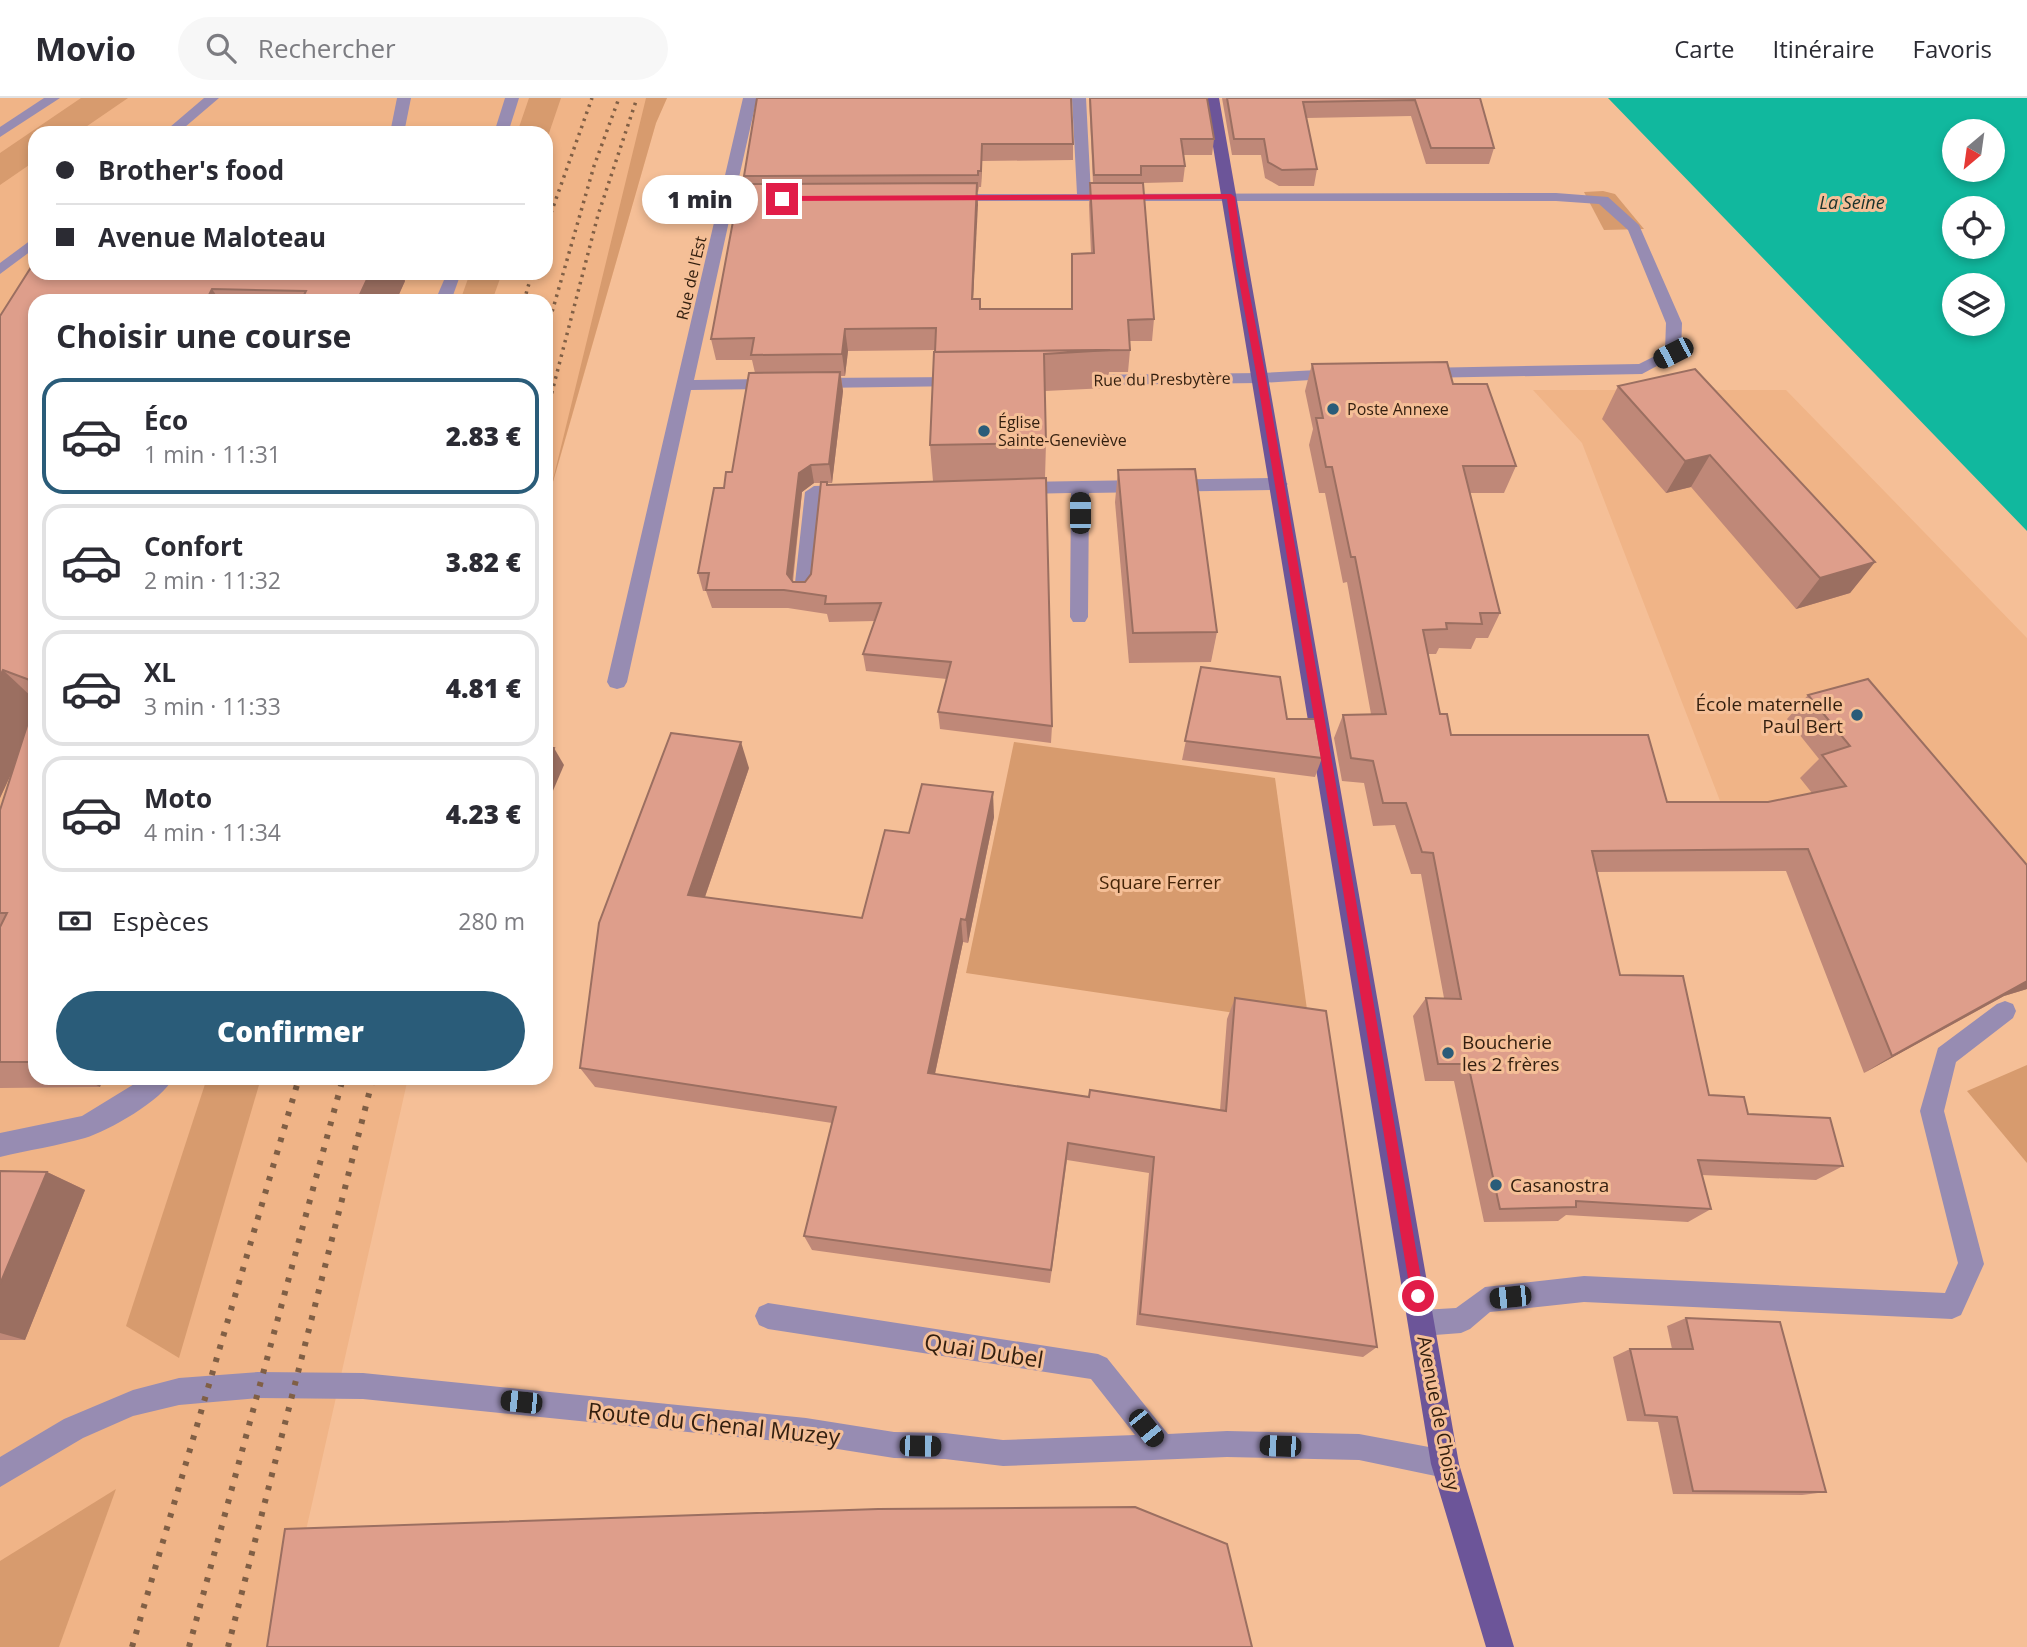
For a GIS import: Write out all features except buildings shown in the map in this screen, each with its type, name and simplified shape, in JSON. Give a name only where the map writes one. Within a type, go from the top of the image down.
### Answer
[{"type":"main road","name":"Avenue de Choisy","points":[[1212,98],[1446,1464],[1500,1647]]},
{"type":"street","points":[[0,133],[53,98]]},
{"type":"street","points":[[178,126],[212,98]]},
{"type":"street","points":[[398,126],[404,98]]},
{"type":"street","points":[[503,126],[512,98]]},
{"type":"street","name":"Rue de l'Est","points":[[617,682],[750,98]]},
{"type":"street","points":[[1079,98],[1084,197]]},
{"type":"street","points":[[933,198],[1556,197],[1604,200],[1634,228],[1674,323],[1673,353],[1642,369],[1411,373]]},
{"type":"street","points":[[727,199],[782,199]]},
{"type":"street","points":[[0,270],[28,248]]},
{"type":"street","name":"Rue du Presbytère","points":[[1067,380],[1357,374]]},
{"type":"street","points":[[685,385],[971,382]]},
{"type":"street","points":[[996,489],[1279,484]]},
{"type":"street","points":[[1079,617],[1080,487]]},
{"type":"street","points":[[803,592],[814,492],[870,491]]},
{"type":"street","points":[[1422,1324],[1461,1320],[1485,1300],[1584,1289],[1952,1306],[1971,1264],[1932,1111],[1946,1056],[2005,1011]]},
{"type":"street","points":[[0,1145],[86,1126],[146,1092],[153,1085]]},
{"type":"street","name":"Quai Dubel","points":[[768,1316],[1098,1367],[1162,1448]]},
{"type":"street","name":"Route du Chenal Muzey","points":[[0,1473],[56,1436],[155,1397],[247,1386],[363,1386],[806,1431],[894,1445],[945,1446],[1003,1453],[1227,1444],[1359,1447],[1446,1464]]},
{"type":"shaded area","points":[[0,98],[667,98],[656,123],[553,483],[553,294],[28,294],[28,1085],[406,1085],[307,1526],[276,1647],[0,1647]]},
{"type":"shaded area","name":"École maternelle Paul Bert","points":[[1533,390],[1786,390],[2027,638],[2027,984],[1727,819],[1582,443]]},
{"type":"green space","points":[[81,98],[128,98],[87,126],[40,126]]},
{"type":"green space","points":[[529,98],[561,98],[551,126],[519,126]]},
{"type":"green space","points":[[646,98],[667,98],[656,123],[553,480]]},
{"type":"green space","points":[[28,134],[28,166],[0,185],[0,153]]},
{"type":"green space","points":[[1603,191],[1615,194],[1644,229],[1604,230],[1584,192]]},
{"type":"green space","points":[[468,280],[500,280],[494,294],[462,294]]},
{"type":"green space","name":"Square Ferrer","points":[[1014,742],[1275,778],[1309,1024],[966,973]]},
{"type":"green space","points":[[2027,1065],[2027,1163],[1967,1091]]},
{"type":"green space","points":[[205,1085],[259,1085],[179,1358],[126,1326]]},
{"type":"green space","points":[[116,1489],[59,1647],[0,1647],[0,1561]]},
{"type":"water","name":"La Seine","points":[[1608,98],[2027,98],[2027,531]]},
{"type":"railway","points":[[553,207],[592,98]]},
{"type":"railway","points":[[553,309],[594,166],[619,98]]},
{"type":"railway","points":[[553,388],[598,215],[637,98]]},
{"type":"railway","points":[[526,294],[530,280]]},
{"type":"railway","points":[[132,1647],[297,1085]]},
{"type":"railway","points":[[189,1647],[341,1085]]},
{"type":"railway","points":[[228,1647],[371,1085]]},
{"type":"place","name":"Poste Annexe","points":[[1333,409]]},
{"type":"place","name":"Église Sainte-Geneviève","points":[[984,431]]},
{"type":"place","name":"École maternelle Paul Bert","points":[[1857,715]]},
{"type":"place","name":"Boucherie les 2 frères","points":[[1448,1053]]},
{"type":"place","name":"Casanostra","points":[[1496,1185]]},
{"type":"route","points":[[782,199],[1231,197],[1240,265],[1418,1296]]}]
